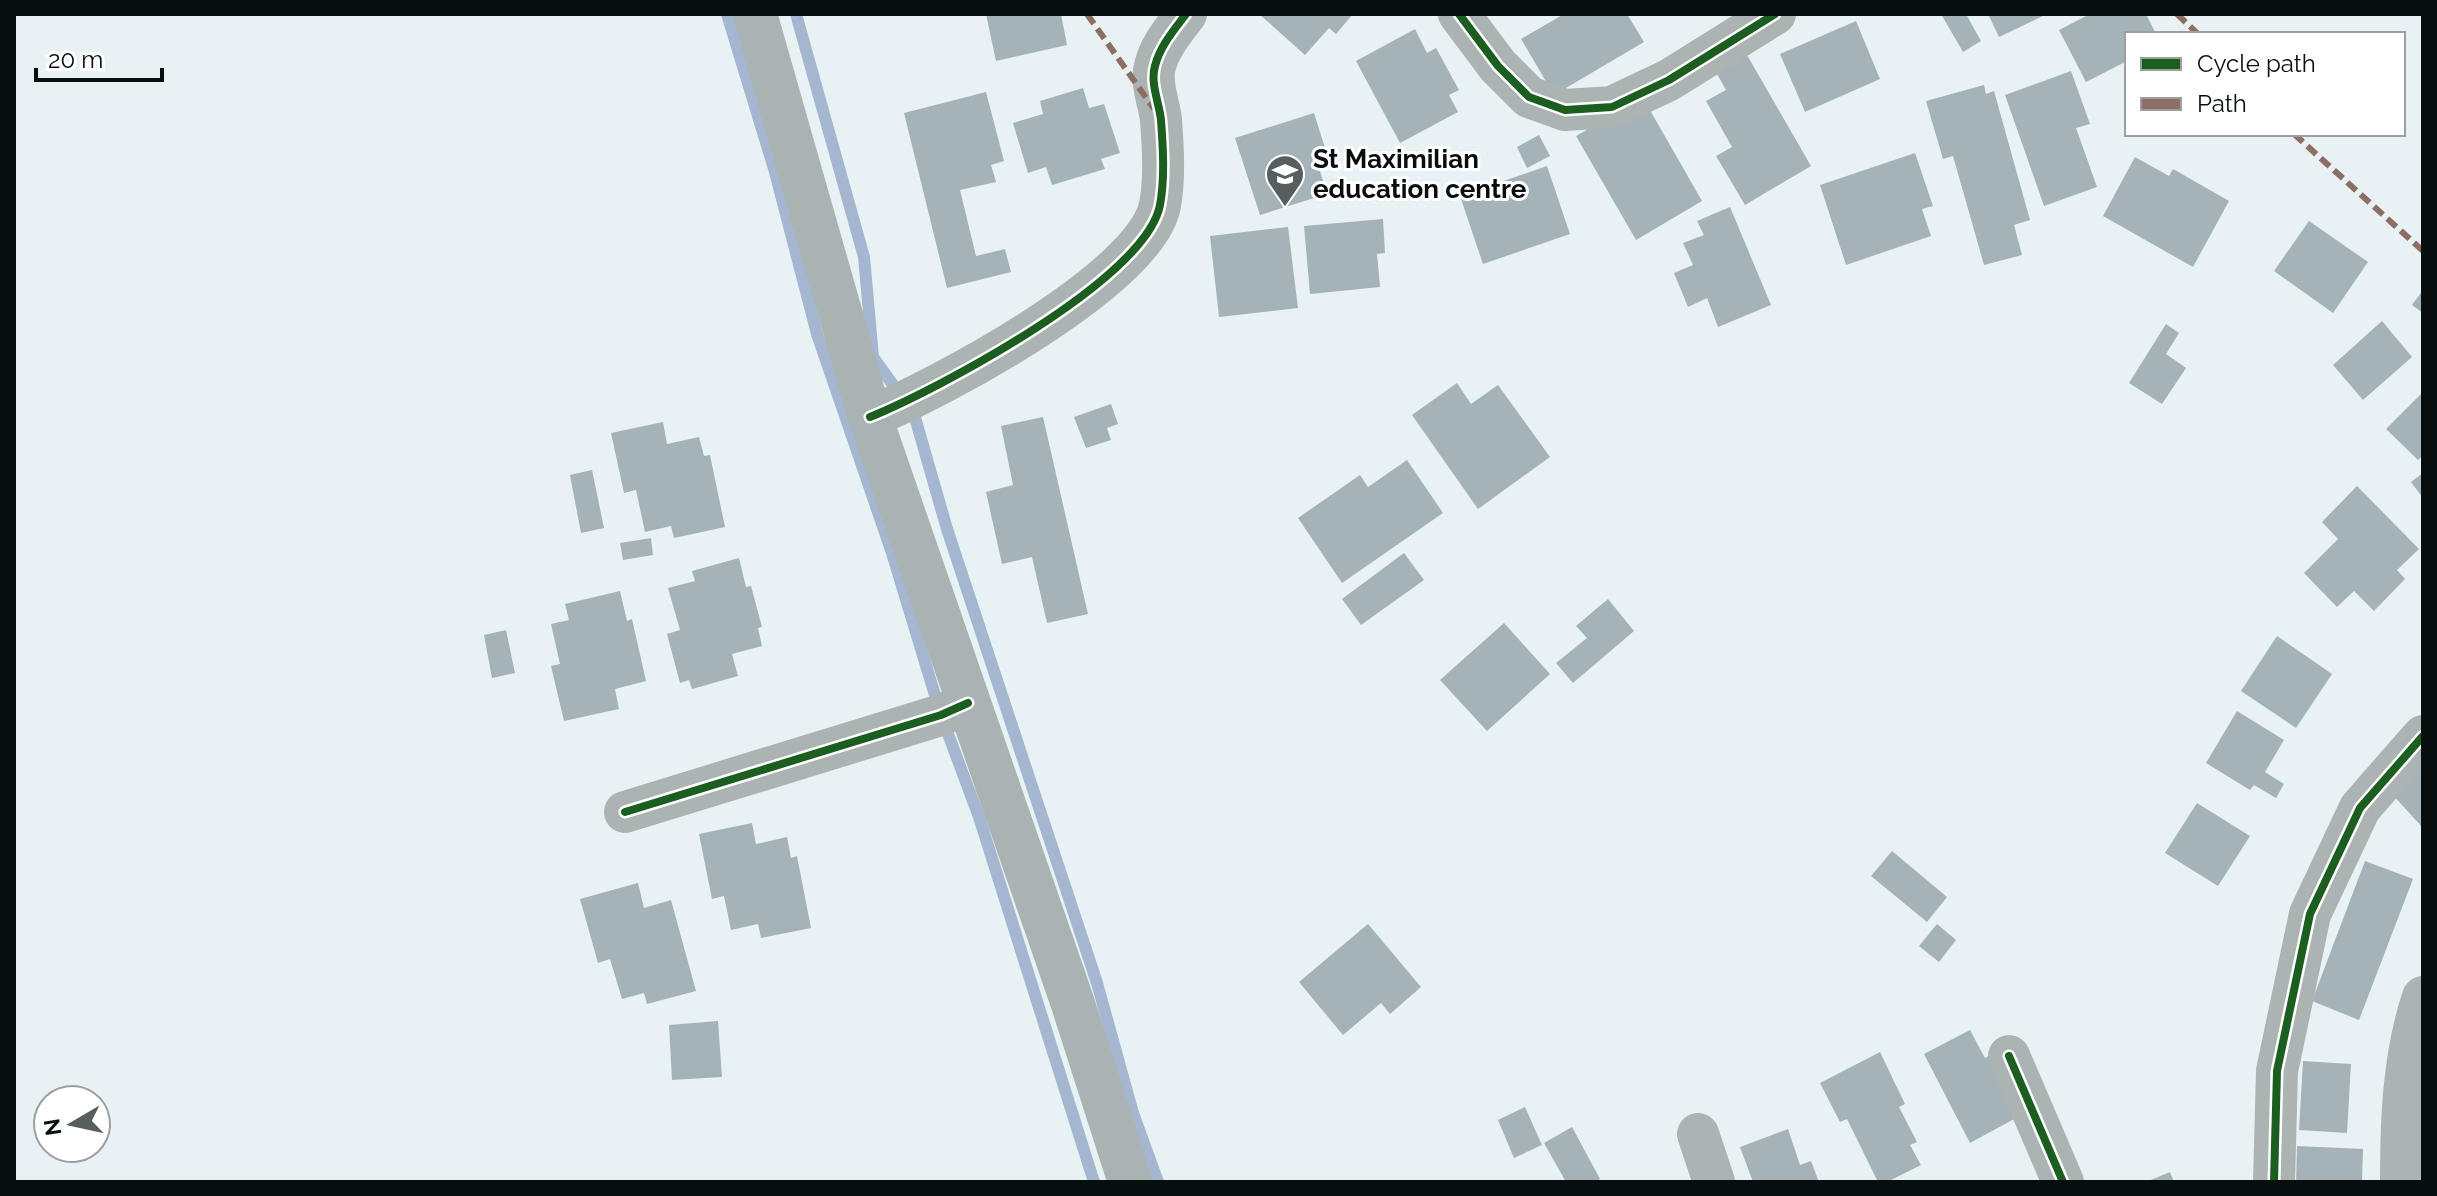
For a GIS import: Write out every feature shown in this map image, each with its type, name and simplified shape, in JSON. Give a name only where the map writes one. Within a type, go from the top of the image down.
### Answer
[{"type":"main road","points":[[755,14],[870,417],[1072,1001],[1130,1182]]},
{"type":"street","points":[[870,417],[942,383],[1055,315],[1093,286],[1140,243],[1153,225],[1160,206],[1161,118],[1154,67],[1169,35],[1186,14]]},
{"type":"street","points":[[1459,14],[1498,66],[1529,97],[1565,110],[1612,107],[1669,80],[1775,14]]},
{"type":"street","points":[[625,812],[941,715],[968,703]]},
{"type":"street","points":[[2274,1182],[2277,1071],[2310,914],[2360,808],[2423,736]]},
{"type":"street","points":[[2401,1182],[2402,1116],[2413,1026],[2423,997]]},
{"type":"street","points":[[2009,1056],[2058,1180]]},
{"type":"street","points":[[1698,1134],[1714,1182]]},
{"type":"building","points":[[986,14],[1061,14],[1067,45],[996,61]]},
{"type":"building","points":[[1259,14],[1353,14],[1336,34],[1329,28],[1305,55]]},
{"type":"building","points":[[1564,14],[1627,14],[1644,42],[1554,95],[1521,39]]},
{"type":"building","points":[[1941,14],[1966,14],[1981,41],[1963,52]]},
{"type":"building","points":[[1988,14],[2047,14],[1999,37]]},
{"type":"building","points":[[2090,14],[2146,14],[2155,32],[2125,32],[2125,62],[2086,82],[2059,30]]},
{"type":"building","points":[[1856,21],[1880,79],[1805,112],[1780,54]]},
{"type":"building","points":[[1415,29],[1427,53],[1436,48],[1459,90],[1449,95],[1458,112],[1400,143],[1356,61]]},
{"type":"building","points":[[1743,48],[1811,166],[1745,205],[1716,156],[1732,147],[1706,101],[1726,90],[1712,65]]},
{"type":"building","points":[[2071,71],[2090,124],[2076,128],[2097,187],[2044,206],[2005,95]]},
{"type":"building","points":[[1984,85],[1986,94],[1994,91],[2030,220],[2014,225],[2022,255],[1984,265],[1953,156],[1943,159],[1926,101]]},
{"type":"building","points":[[1083,88],[1089,108],[1104,104],[1120,153],[1101,159],[1105,169],[1052,185],[1046,167],[1028,173],[1013,123],[1043,114],[1040,101]]},
{"type":"building","points":[[986,92],[1004,161],[991,165],[996,182],[960,190],[976,256],[1005,249],[1011,272],[947,288],[904,113]]},
{"type":"building","points":[[1643,98],[1702,201],[1636,240],[1576,136]]},
{"type":"building","points":[[1314,113],[1331,167],[1320,171],[1327,194],[1260,215],[1235,138]]},
{"type":"building","points":[[1539,135],[1550,156],[1527,168],[1517,147]]},
{"type":"building","points":[[1915,153],[1933,206],[1922,209],[1931,236],[1846,265],[1820,185]]},
{"type":"building","points":[[2135,157],[2169,176],[2173,169],[2229,201],[2193,267],[2103,216]]},
{"type":"building","points":[[1547,166],[1570,234],[1483,264],[1460,196]]},
{"type":"building","points":[[1730,207],[1771,305],[1718,327],[1707,298],[1688,307],[1674,273],[1693,265],[1683,243],[1704,235],[1697,221]]},
{"type":"building","points":[[1383,219],[1385,253],[1377,254],[1380,287],[1310,294],[1304,226]]},
{"type":"building","points":[[2309,221],[2368,262],[2333,313],[2274,271]]},
{"type":"building","points":[[1288,227],[1298,308],[1219,317],[1210,236]]},
{"type":"building","points":[[2423,290],[2423,313],[2412,305]]},
{"type":"building","points":[[2382,321],[2412,357],[2363,400],[2333,365]]},
{"type":"building","points":[[2166,324],[2179,333],[2166,354],[2186,368],[2162,404],[2129,383]]},
{"type":"building","points":[[1457,383],[1471,404],[1498,385],[1550,457],[1478,509],[1412,415]]},
{"type":"building","points":[[2423,392],[2423,455],[2418,460],[2386,429]]},
{"type":"building","points":[[1111,404],[1118,424],[1107,428],[1111,440],[1086,448],[1074,417]]},
{"type":"building","points":[[1043,417],[1088,614],[1047,623],[1032,557],[1002,564],[986,492],[1013,485],[1001,426]]},
{"type":"building","points":[[663,422],[667,444],[699,437],[704,456],[710,455],[725,527],[674,538],[671,526],[645,532],[636,490],[624,493],[611,433]]},
{"type":"building","points":[[1407,460],[1443,513],[1342,583],[1298,518],[1360,475],[1368,487]]},
{"type":"building","points":[[592,470],[604,528],[581,533],[570,475]]},
{"type":"building","points":[[2423,473],[2423,498],[2411,482]]},
{"type":"building","points":[[2357,486],[2419,549],[2397,570],[2405,579],[2374,611],[2354,591],[2337,607],[2304,573],[2338,539],[2322,522]]},
{"type":"building","points":[[651,538],[653,555],[623,560],[620,543]]},
{"type":"building","points":[[1404,553],[1424,580],[1361,625],[1342,599]]},
{"type":"building","points":[[739,558],[746,587],[751,586],[762,627],[758,628],[762,646],[732,654],[738,676],[692,689],[689,680],[680,683],[667,634],[680,630],[668,588],[695,581],[692,571]]},
{"type":"building","points":[[620,591],[627,621],[632,619],[646,681],[615,689],[619,709],[564,721],[551,666],[560,664],[551,624],[569,620],[565,604]]},
{"type":"building","points":[[1608,599],[1634,631],[1573,683],[1556,663],[1587,638],[1576,626]]},
{"type":"building","points":[[1504,623],[1550,674],[1487,731],[1440,680]]},
{"type":"building","points":[[506,630],[515,673],[492,678],[484,635]]},
{"type":"building","points":[[2277,636],[2332,674],[2296,728],[2241,691]]},
{"type":"building","points":[[2237,711],[2284,740],[2265,772],[2284,784],[2276,798],[2254,785],[2250,790],[2206,763]]},
{"type":"building","points":[[2423,763],[2423,828],[2391,793]]},
{"type":"building","points":[[2197,803],[2250,836],[2218,886],[2165,853]]},
{"type":"building","points":[[752,823],[756,844],[787,837],[791,858],[797,856],[811,928],[761,938],[758,924],[731,930],[724,896],[712,899],[699,834]]},
{"type":"building","points":[[1892,851],[1947,897],[1927,922],[1871,876]]},
{"type":"building","points":[[2365,861],[2413,879],[2359,1020],[2312,1001]]},
{"type":"building","points":[[638,883],[644,908],[671,900],[696,991],[647,1004],[644,993],[622,999],[610,959],[598,963],[580,899]]},
{"type":"building","points":[[1368,924],[1421,987],[1390,1014],[1381,1003],[1343,1035],[1299,982]]},
{"type":"building","points":[[1937,924],[1956,940],[1939,962],[1919,946]]},
{"type":"building","points":[[718,1021],[722,1077],[672,1080],[669,1025]]},
{"type":"building","points":[[1970,1030],[1985,1058],[1993,1053],[2016,1118],[1970,1143],[1924,1054]]},
{"type":"building","points":[[1880,1052],[1905,1104],[1899,1107],[1917,1142],[1910,1145],[1921,1165],[1887,1182],[1878,1182],[1847,1119],[1840,1122],[1820,1083]]},
{"type":"building","points":[[2303,1061],[2351,1064],[2347,1133],[2299,1130]]},
{"type":"building","points":[[1525,1107],[1542,1145],[1514,1158],[1498,1120]]},
{"type":"building","points":[[1572,1127],[1600,1179],[1594,1182],[1566,1182],[1544,1143]]},
{"type":"building","points":[[1788,1129],[1800,1165],[1811,1161],[1819,1182],[1753,1182],[1740,1147]]},
{"type":"building","points":[[2297,1146],[2363,1149],[2362,1182],[2296,1182]]},
{"type":"building","points":[[2170,1172],[2174,1182],[2146,1182]]},
{"type":"waterway","points":[[727,14],[775,172],[817,334],[892,553],[941,715],[979,817],[1094,1182]]},
{"type":"waterway","points":[[796,14],[864,257],[873,357],[914,414],[947,529],[1097,983],[1133,1113],[1158,1182]]},
{"type":"marked path","points":[[1087,14],[1154,109]]},
{"type":"marked path","points":[[2177,14],[2196,32]]},
{"type":"marked path","points":[[2296,136],[2423,251]]},
{"type":"cycle path","points":[[870,417],[942,383],[1035,329],[1118,266],[1146,234],[1160,205],[1163,184],[1161,120],[1154,72],[1164,45],[1186,14]]},
{"type":"cycle path","points":[[1459,14],[1498,66],[1529,97],[1565,110],[1612,107],[1669,80],[1775,14]]},
{"type":"cycle path","points":[[625,812],[941,715],[968,703]]},
{"type":"cycle path","points":[[2274,1182],[2277,1071],[2310,914],[2360,808],[2423,736]]},
{"type":"cycle path","points":[[2009,1056],[2063,1182]]},
{"type":"place","name":"St Maximilian education centre","points":[[1285,208]]}]
